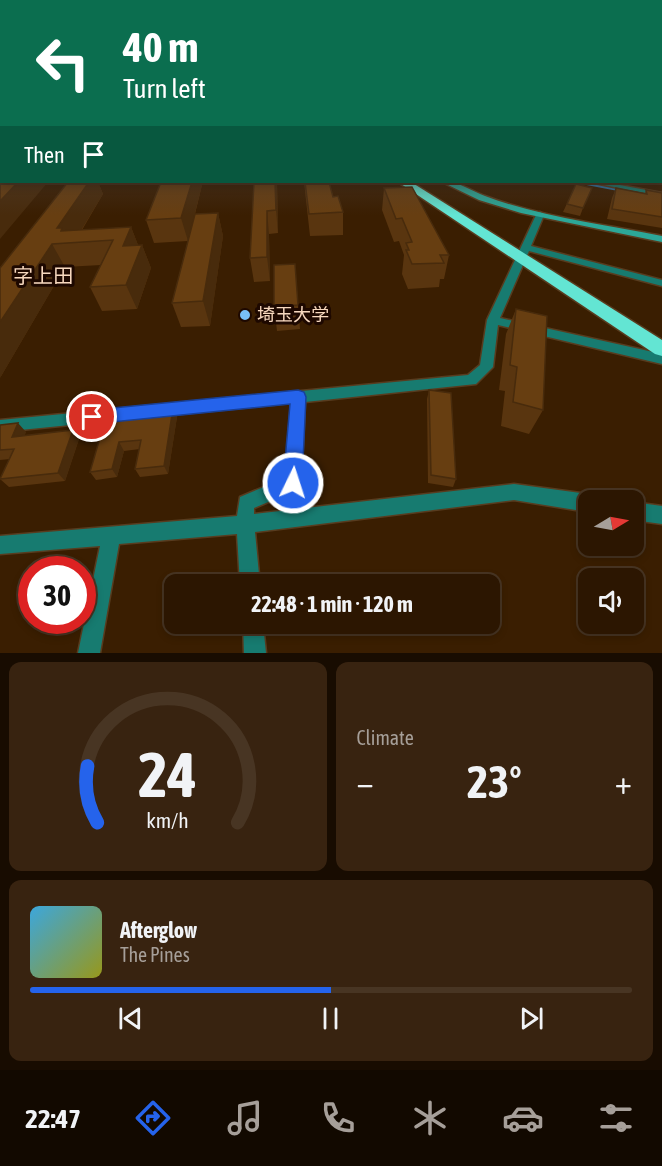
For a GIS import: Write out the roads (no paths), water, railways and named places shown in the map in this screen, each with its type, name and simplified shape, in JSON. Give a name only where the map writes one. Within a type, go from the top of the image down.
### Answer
[{"type":"highway","points":[[406,183],[524,253],[662,349]]},
{"type":"main road","points":[[448,183],[496,204],[662,239]]},
{"type":"street","points":[[599,183],[662,195]]},
{"type":"street","points":[[0,426],[471,380],[486,367],[493,320],[540,215]]},
{"type":"street","points":[[524,253],[662,283]]},
{"type":"street","points":[[493,320],[662,359]]},
{"type":"street","points":[[249,574],[245,524],[246,502],[293,483],[298,397]]},
{"type":"street","points":[[0,544],[245,524],[514,492],[578,502]]},
{"type":"street","points":[[644,513],[662,515]]},
{"type":"street","points":[[89,653],[111,536]]},
{"type":"street","points":[[254,634],[255,653]]},
{"type":"waterway","points":[[584,183],[621,190]]},
{"type":"waterway","points":[[586,183],[591,184]]},
{"type":"place","name":"埼玉大学","points":[[245,315]]},
{"type":"district","name":"字上田","points":[[43,276]]}]
